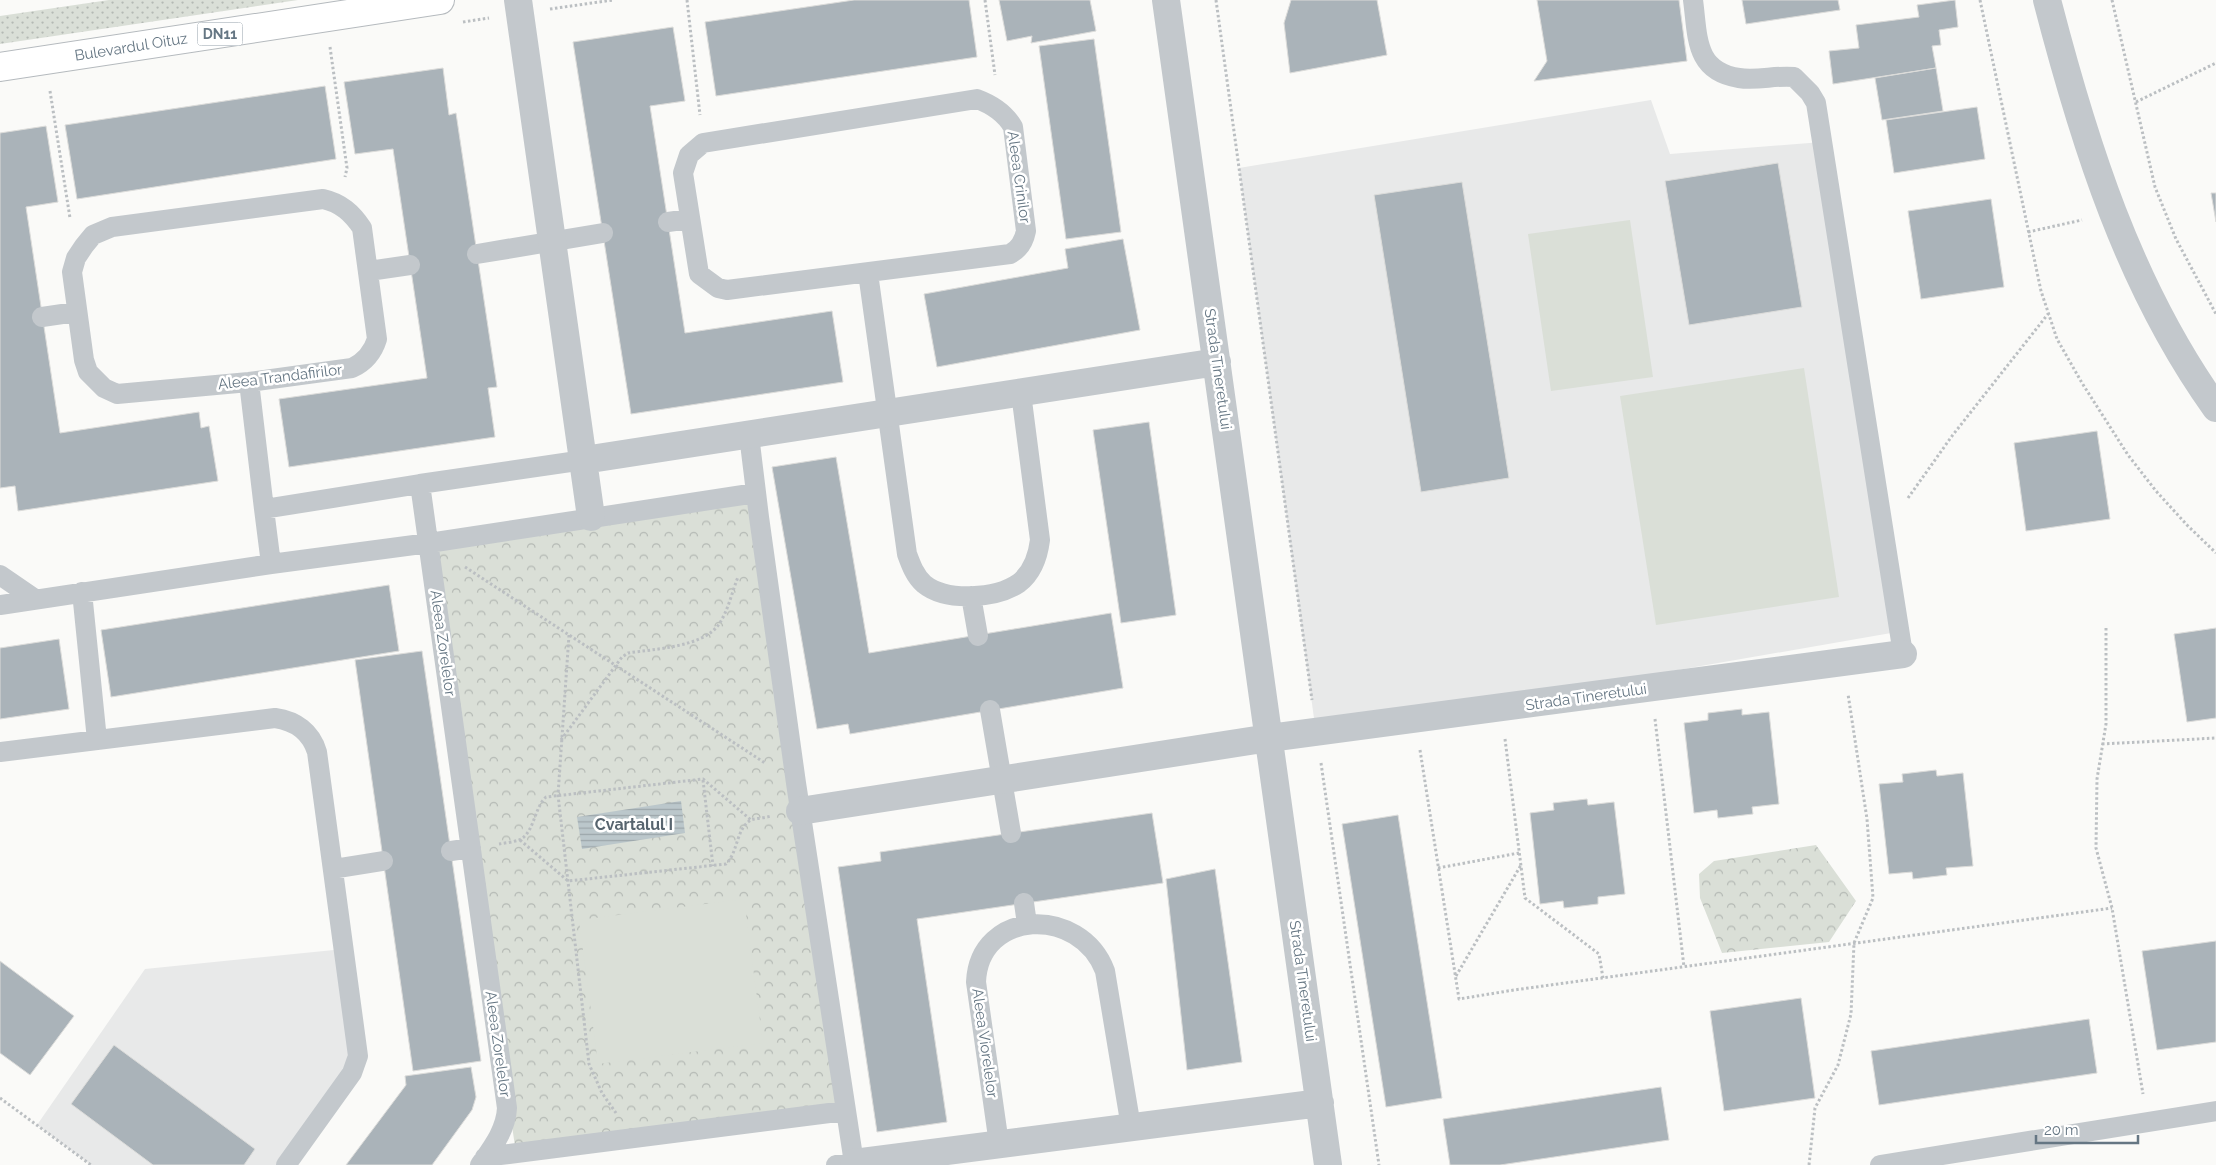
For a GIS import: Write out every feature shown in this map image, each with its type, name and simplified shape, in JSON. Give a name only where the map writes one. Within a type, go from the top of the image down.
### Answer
[{"type":"main road","name":"Bulevardul Oituz","points":[[0,67],[440,0]]},
{"type":"street","points":[[518,0],[591,517]]},
{"type":"street","name":"Strada Tineretului","points":[[1166,0],[1328,1165]]},
{"type":"street","points":[[2047,0],[2104,195],[2131,259],[2185,362],[2216,408]]},
{"type":"street","points":[[584,460],[1216,362]]},
{"type":"street","name":"Strada Tineretului","points":[[1269,738],[1316,734],[1903,654]]},
{"type":"street","points":[[800,811],[1269,738]]},
{"type":"street","points":[[845,1164],[1320,1103]]},
{"type":"lane","points":[[1693,0],[1700,53],[1709,65],[1722,73],[1740,79],[1794,78],[1810,93],[1816,103],[1903,654]]},
{"type":"lane","name":"Aleea Crinilor","points":[[978,99],[992,106],[1008,117],[1013,126],[1026,231],[1020,246],[1010,254],[727,290],[718,288],[699,274],[683,173],[689,155],[703,143],[978,99]]},
{"type":"lane","name":"Aleea Trandafirilor","points":[[323,199],[340,205],[354,216],[362,228],[369,271],[377,339],[374,348],[360,364],[352,368],[249,382],[117,394],[96,381],[88,372],[76,312],[72,272],[76,258],[93,235],[112,227],[323,199]]},
{"type":"lane","points":[[668,222],[689,219]]},
{"type":"lane","points":[[477,254],[603,233]]},
{"type":"lane","points":[[369,271],[410,265]]},
{"type":"lane","points":[[868,273],[906,554],[914,573],[924,584],[940,594],[971,596],[1002,592],[1019,583],[1033,567],[1038,556],[1040,540],[1020,393]]},
{"type":"lane","points":[[42,317],[76,312]]},
{"type":"lane","points":[[249,382],[272,564]]},
{"type":"lane","points":[[750,434],[756,492],[796,784],[845,1112],[845,1164]]},
{"type":"lane","points":[[264,509],[584,460]]},
{"type":"lane","name":"Aleea Zorelelor","points":[[420,484],[507,1108],[502,1130],[483,1161]]},
{"type":"lane","points":[[0,605],[272,564],[429,544],[756,492]]},
{"type":"lane","points":[[0,574],[35,599]]},
{"type":"lane","points":[[82,592],[97,740]]},
{"type":"lane","points":[[971,596],[978,636]]},
{"type":"lane","points":[[990,710],[1011,833]]},
{"type":"lane","points":[[0,752],[276,718],[293,722],[310,737],[317,752],[358,1056],[352,1073],[286,1165]]},
{"type":"lane","points":[[451,851],[471,848]]},
{"type":"lane","points":[[333,869],[383,861]]},
{"type":"lane","points":[[1024,903],[1027,924]]},
{"type":"lane","name":"Aleea Viorelelor","points":[[999,1144],[976,982],[976,970],[994,940],[1003,933],[1027,924],[1048,924],[1072,932],[1083,938],[1100,959],[1105,971],[1131,1127]]},
{"type":"lane","points":[[1880,1165],[2216,1111]]},
{"type":"lane","points":[[483,1161],[634,1138],[845,1112]]},
{"type":"path","points":[[686,0],[703,143]]},
{"type":"path","points":[[985,0],[996,69],[992,106]]},
{"type":"path","points":[[1216,0],[1316,734],[1379,1165]]},
{"type":"path","points":[[1980,0],[2041,291],[2057,339],[2082,383],[2128,455],[2168,505],[2216,552]]},
{"type":"path","points":[[2112,0],[2156,187],[2164,212],[2188,265],[2216,314]]},
{"type":"path","points":[[329,42],[347,168],[340,205]]},
{"type":"path","points":[[2136,102],[2216,63]]},
{"type":"path","points":[[48,83],[69,217],[84,246]]},
{"type":"path","points":[[2028,232],[2089,219]]},
{"type":"path","points":[[1883,531],[1952,436],[2049,314]]},
{"type":"path","points":[[429,544],[796,784]]},
{"type":"path","points":[[561,741],[616,666],[628,653],[690,642],[715,629],[723,618],[739,572]]},
{"type":"path","points":[[2106,628],[2106,724],[2097,779],[2096,848],[2112,908],[2147,1122]]},
{"type":"path","points":[[569,635],[558,795],[589,1064],[602,1093],[634,1138]]},
{"type":"path","points":[[1809,1165],[1814,1108],[1838,1065],[1852,1014],[1854,944],[1873,898],[1867,819],[1843,662]]},
{"type":"path","points":[[1651,688],[1684,967]]},
{"type":"path","points":[[1500,708],[1525,898],[1599,954],[1603,978]]},
{"type":"path","points":[[1416,720],[1459,999],[2112,908]]},
{"type":"path","points":[[2102,744],[2216,738]]},
{"type":"path","points":[[471,848],[520,840],[530,828],[537,808],[546,797],[703,779],[751,820]]},
{"type":"path","points":[[703,779],[713,866]]},
{"type":"path","points":[[520,840],[568,881],[713,866],[726,864],[730,860],[740,832],[751,820],[800,811]]},
{"type":"path","points":[[1438,868],[1519,853]]},
{"type":"path","points":[[1456,977],[1521,865]]},
{"type":"path","points":[[0,1098],[91,1165]]},
{"type":"shaded area","points":[[1651,100],[1670,154],[1822,142],[1891,633],[1316,733],[1239,168]]},
{"type":"shaded area","points":[[681,801],[685,833],[582,849],[577,817]]},
{"type":"shaded area","points":[[344,949],[358,1052],[286,1165],[91,1165],[37,1125],[145,969]]},
{"type":"green space","points":[[109,0],[298,0],[0,44],[0,16]]},
{"type":"green space","points":[[1630,220],[1653,377],[1551,391],[1528,234]]},
{"type":"green space","points":[[1804,368],[1839,597],[1656,625],[1620,396]]},
{"type":"green space","points":[[756,493],[845,1111],[516,1153],[429,543]]},
{"type":"green space","points":[[1816,845],[1856,901],[1829,942],[1722,953],[1700,898],[1699,874],[1714,861]]},
{"type":"green space","points":[[744,899],[763,1043],[598,1064],[579,920]]},
{"type":"building","points":[[854,0],[969,0],[977,57],[716,96],[705,22]]},
{"type":"building","points":[[999,0],[1090,0],[1096,31],[1031,43],[1032,36],[1007,41]]},
{"type":"building","points":[[1291,0],[1377,0],[1387,55],[1290,73],[1284,23]]},
{"type":"building","points":[[1537,0],[1679,0],[1687,61],[1534,81],[1547,61]]},
{"type":"building","points":[[1742,0],[1838,0],[1840,10],[1746,24]]},
{"type":"building","points":[[1955,0],[1958,27],[1939,30],[1941,45],[1932,46],[1936,68],[1833,84],[1829,51],[1859,48],[1856,25],[1919,17],[1917,5]]},
{"type":"building","points":[[673,27],[685,101],[650,106],[685,333],[832,311],[843,382],[631,414],[573,42]]},
{"type":"building","points":[[1094,39],[1121,232],[1066,239],[1039,46]]},
{"type":"building","points":[[443,68],[449,115],[456,113],[497,387],[488,388],[495,437],[289,467],[279,399],[427,378],[393,149],[355,154],[344,82]]},
{"type":"building","points":[[1936,68],[1943,111],[1882,120],[1875,78]]},
{"type":"building","points":[[325,86],[336,159],[77,199],[65,125]]},
{"type":"building","points":[[1977,107],[1985,159],[1894,173],[1886,120]]},
{"type":"building","points":[[46,126],[58,202],[26,207],[60,433],[199,412],[201,428],[209,426],[218,481],[18,511],[15,486],[0,488],[0,133]]},
{"type":"building","points":[[1778,163],[1802,307],[1689,325],[1665,181]]},
{"type":"building","points":[[1462,182],[1509,478],[1421,492],[1374,195]]},
{"type":"building","points":[[2211,193],[2216,193],[2216,222]]},
{"type":"building","points":[[1991,199],[2004,287],[1921,299],[1908,211]]},
{"type":"building","points":[[1123,239],[1140,330],[937,367],[924,294],[1068,268],[1065,249]]},
{"type":"building","points":[[1149,422],[1176,615],[1121,623],[1093,430]]},
{"type":"building","points":[[2097,431],[2110,519],[2026,531],[2014,443]]},
{"type":"building","points":[[836,457],[869,653],[1111,613],[1123,688],[850,734],[848,724],[817,729],[772,467]]},
{"type":"building","points":[[389,585],[399,651],[111,697],[101,630]]},
{"type":"building","points":[[2216,628],[2216,718],[2187,722],[2174,634]]},
{"type":"building","points":[[59,639],[69,709],[0,719],[0,648]]},
{"type":"building","points":[[422,651],[481,1061],[413,1071],[355,660]]},
{"type":"building","points":[[1742,709],[1742,715],[1769,712],[1779,804],[1752,807],[1753,814],[1718,818],[1717,810],[1694,813],[1684,723],[1708,720],[1708,713]]},
{"type":"building","points":[[1936,770],[1937,776],[1963,773],[1973,866],[1946,868],[1947,875],[1913,879],[1912,872],[1889,874],[1879,784],[1903,782],[1902,774]]},
{"type":"building","points":[[1587,799],[1588,805],[1614,802],[1625,894],[1598,897],[1598,904],[1564,908],[1563,901],[1540,904],[1530,813],[1554,810],[1553,803]]},
{"type":"building","points":[[1152,813],[1163,883],[917,919],[947,1122],[877,1132],[838,867],[881,861],[880,852]]},
{"type":"building","points":[[1398,815],[1442,1098],[1386,1107],[1342,824]]},
{"type":"building","points":[[1215,869],[1242,1062],[1187,1070],[1166,879]]},
{"type":"building","points":[[2216,941],[2216,1042],[2157,1050],[2142,951]]},
{"type":"building","points":[[0,961],[74,1016],[30,1075],[0,1053]]},
{"type":"building","points":[[1801,998],[1815,1098],[1724,1111],[1710,1011]]},
{"type":"building","points":[[2089,1019],[2097,1073],[1879,1105],[1871,1051]]},
{"type":"building","points":[[114,1045],[255,1149],[244,1165],[153,1165],[71,1104]]},
{"type":"building","points":[[471,1067],[476,1097],[472,1110],[432,1165],[346,1165],[406,1085],[405,1076]]},
{"type":"building","points":[[1661,1087],[1669,1140],[1500,1165],[1450,1165],[1443,1119]]},
{"type":"district","name":"Cvartalul I","points":[[634,824]]}]
